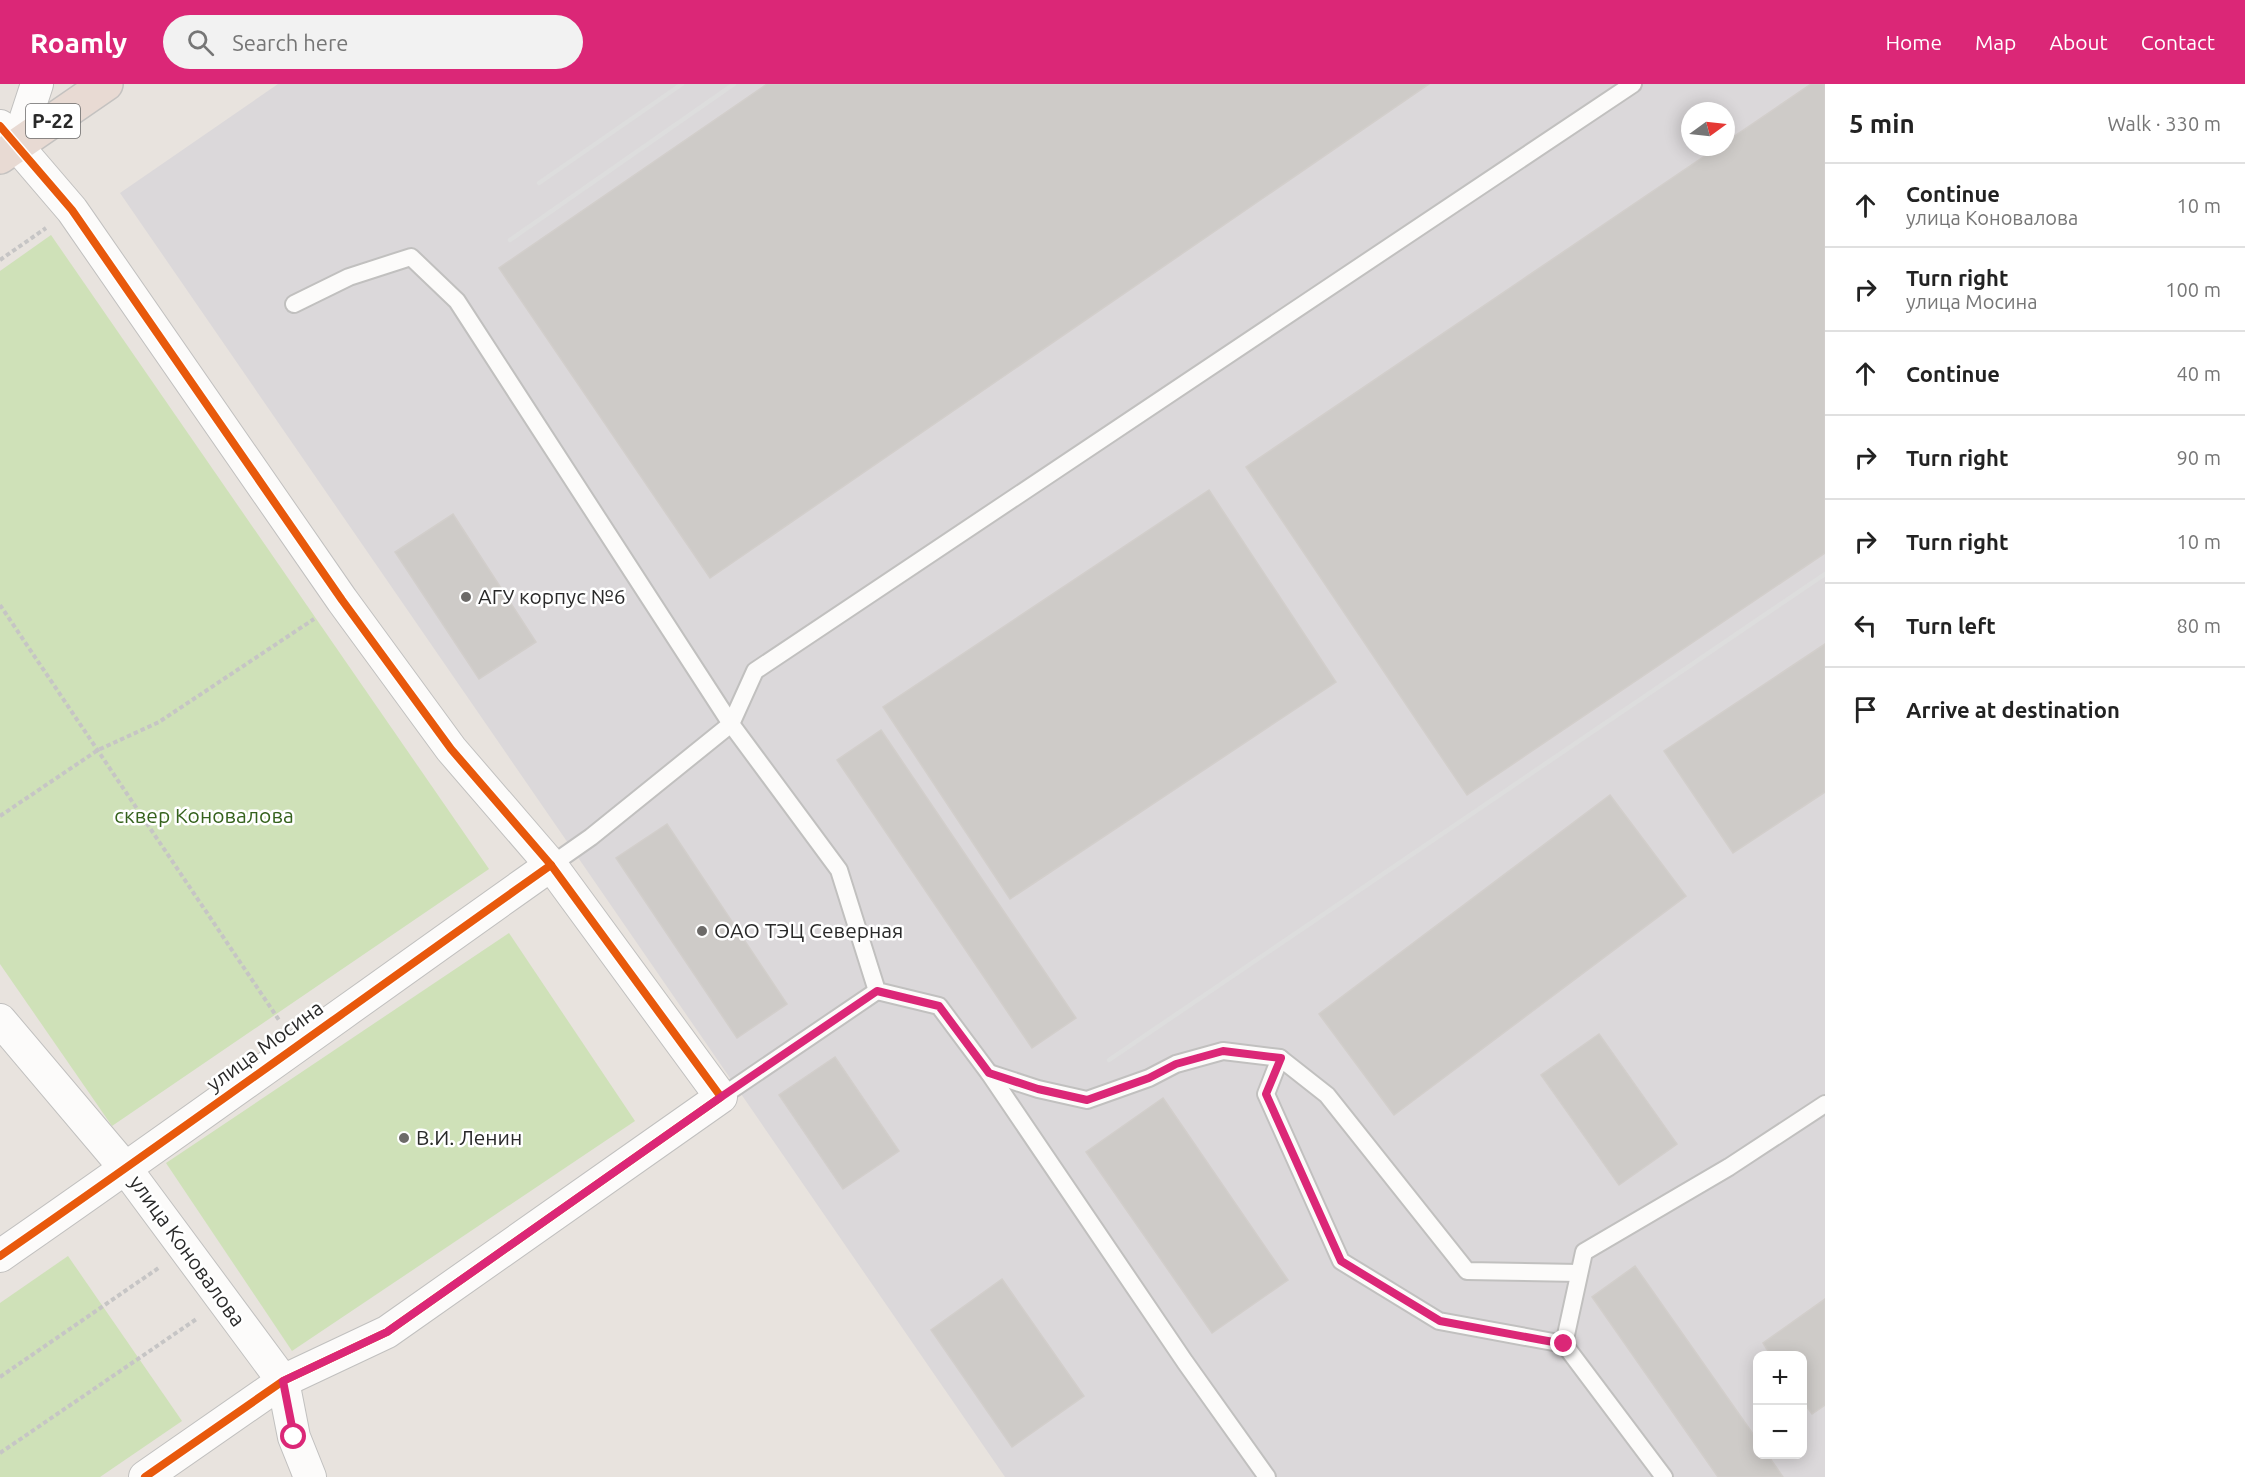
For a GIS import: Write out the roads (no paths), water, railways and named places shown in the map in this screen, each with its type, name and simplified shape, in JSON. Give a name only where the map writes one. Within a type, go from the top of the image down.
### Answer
[{"type":"highway","name":"Р-22","points":[[6,143],[106,84]]},
{"type":"street","points":[[37,84],[6,143],[72,210],[342,600],[451,749],[551,865],[721,1097],[387,1332],[283,1381],[145,1477]]},
{"type":"street","name":"улица Мосина","points":[[0,1256],[126,1169],[296,1045],[551,865]]},
{"type":"street","name":"улица Коновалова","points":[[0,1020],[126,1169],[283,1381],[294,1437],[310,1477]]},
{"type":"lane","points":[[551,865],[591,837],[731,724],[755,671],[1633,84]]},
{"type":"lane","points":[[294,304],[349,278],[411,257],[457,301],[731,724],[838,870],[877,991]]},
{"type":"lane","points":[[721,1097],[877,991],[939,1006],[989,1073],[1185,1362],[1267,1477]]},
{"type":"lane","points":[[989,1073],[1038,1089],[1087,1100],[1149,1078],[1176,1064],[1223,1051],[1281,1058],[1327,1095],[1467,1270],[1579,1273]]},
{"type":"lane","points":[[1281,1058],[1266,1094],[1341,1261],[1440,1321],[1564,1344],[1664,1477]]},
{"type":"lane","points":[[1564,1344],[1584,1252],[1729,1167],[1825,1104]]},
{"type":"railway","points":[[539,183],[682,84]]},
{"type":"railway","points":[[510,240],[734,84]]},
{"type":"railway","points":[[1109,1060],[1825,574]]},
{"type":"place","name":"АГУ корпус №6","points":[[466,597]]},
{"type":"place","name":"ОАО ТЭЦ Северная","points":[[702,931]]},
{"type":"place","name":"В.И. Ленин","points":[[404,1138]]},
{"type":"park label","name":"сквер Коновалова","points":[[204,816]]}]
